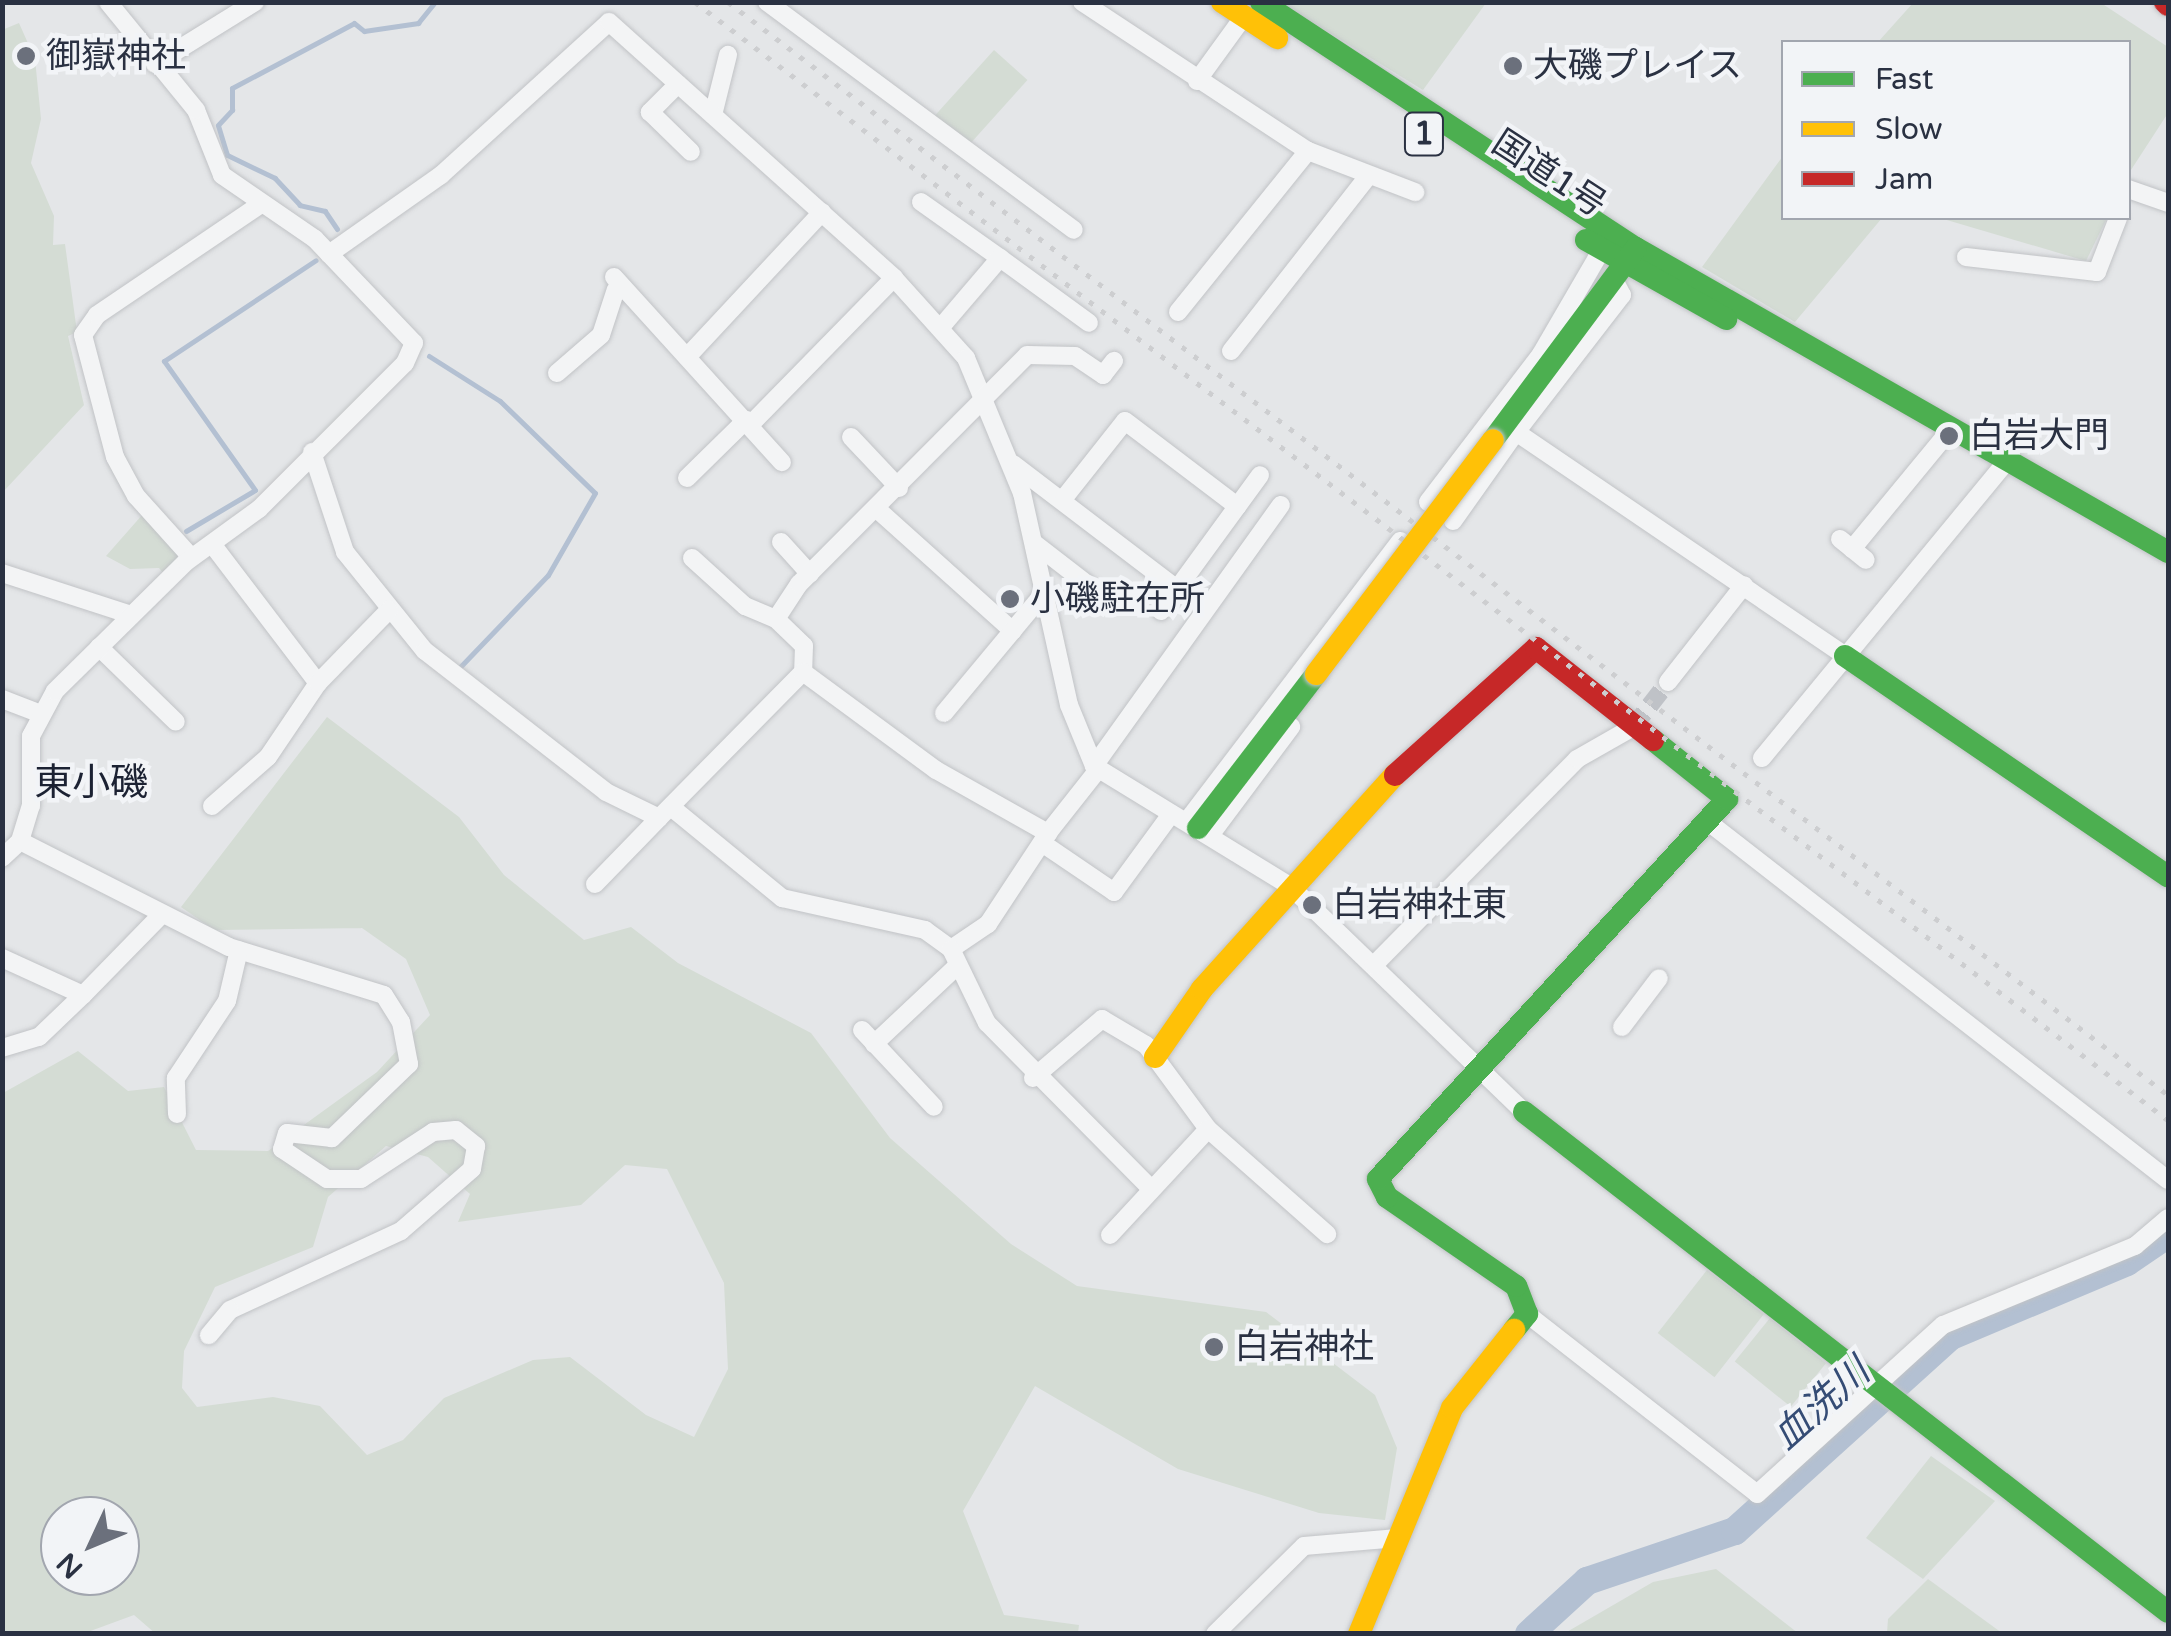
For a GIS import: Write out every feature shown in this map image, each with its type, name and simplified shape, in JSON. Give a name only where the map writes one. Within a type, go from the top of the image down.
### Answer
[{"type":"main road","name":"国道1号","points":[[1222,2],[1253,9],[1625,265]]},
{"type":"main road","name":"国道1号","points":[[1253,9],[1601,251],[1718,317],[1800,345],[2168,552]]},
{"type":"main road","points":[[1192,824],[1316,674],[1625,265]]},
{"type":"main road","points":[[1155,1057],[1290,886],[1374,795],[1536,648],[1727,799],[1470,1068],[1378,1184],[1516,1286],[1526,1314],[1452,1408],[1359,1634]]},
{"type":"main road","points":[[1845,656],[2168,876]]},
{"type":"main road","points":[[1524,1112],[2168,1612]]},
{"type":"street","points":[[2,858],[20,842],[38,712],[131,615],[312,452],[406,364],[420,345],[330,254],[222,175],[196,110],[108,2]]},
{"type":"street","points":[[155,64],[255,2]]},
{"type":"street","points":[[768,2],[1074,230]]},
{"type":"street","points":[[1082,2],[1196,81],[1308,150],[1366,178],[1415,192]]},
{"type":"street","points":[[1196,81],[1253,9]]},
{"type":"street","points":[[330,254],[441,175],[611,16],[712,116],[822,212],[942,326],[988,398],[1012,464],[1095,769],[1290,886],[1374,964],[1470,1068],[1524,1112]]},
{"type":"street","points":[[712,116],[728,55]]},
{"type":"street","points":[[678,84],[650,112],[691,152]]},
{"type":"street","points":[[1178,312],[1308,150]]},
{"type":"street","points":[[1230,351],[1366,178]]},
{"type":"street","points":[[2131,190],[2168,203]]},
{"type":"street","points":[[934,202],[1000,258],[1090,323]]},
{"type":"street","points":[[192,558],[136,496],[115,457],[83,335],[97,316],[261,204]]},
{"type":"street","points":[[686,357],[822,212]]},
{"type":"street","points":[[1966,257],[2096,272],[2117,220]]},
{"type":"street","points":[[1428,502],[1541,354],[1601,251]]},
{"type":"street","points":[[942,326],[1000,258]]},
{"type":"street","points":[[1453,520],[1622,294],[1625,265]]},
{"type":"street","points":[[689,470],[748,422],[894,278]]},
{"type":"street","points":[[556,373],[590,353],[601,335],[615,283],[782,462]]},
{"type":"street","points":[[776,619],[810,574],[878,510],[1028,355],[1076,356],[1105,372]]},
{"type":"street","points":[[1064,498],[1125,421],[1237,506]]},
{"type":"street","points":[[1852,549],[1951,429]]},
{"type":"street","points":[[1516,432],[1845,656]]},
{"type":"street","points":[[851,438],[899,488]]},
{"type":"street","points":[[312,452],[331,526],[389,610],[435,660],[465,674],[606,792],[665,812],[782,898],[925,930],[955,957],[987,1023],[1033,1078],[1152,1189]]},
{"type":"street","points":[[1762,758],[2007,461]]},
{"type":"street","points":[[1012,464],[1064,498],[1177,589]]},
{"type":"street","points":[[1160,612],[1260,474]]},
{"type":"street","points":[[934,1108],[868,1037],[988,924],[1280,505]]},
{"type":"street","points":[[878,510],[1012,631]]},
{"type":"street","points":[[1192,824],[1400,541]]},
{"type":"street","points":[[781,542],[810,574]]},
{"type":"street","points":[[1034,543],[1100,594]]},
{"type":"street","points":[[212,544],[318,683]]},
{"type":"street","points":[[595,884],[803,672],[804,646],[776,619],[745,606],[692,558]]},
{"type":"street","points":[[2,574],[131,615]]},
{"type":"street","points":[[1370,580],[1384,602]]},
{"type":"street","points":[[803,672],[936,770],[1045,838],[1114,892],[1192,824],[1400,580]]},
{"type":"street","points":[[1668,682],[1728,612],[1744,585]]},
{"type":"street","points":[[944,713],[1044,593]]},
{"type":"street","points":[[212,806],[276,747],[318,683],[389,610]]},
{"type":"street","points":[[99,646],[176,722]]},
{"type":"street","points":[[2,699],[38,712]]},
{"type":"street","points":[[1374,964],[1577,758],[1633,726]]},
{"type":"street","points":[[1707,821],[2168,1180]]},
{"type":"street","points":[[20,842],[239,950],[362,982],[384,996],[409,1044],[409,1064],[362,1116],[332,1138],[287,1133],[282,1150],[327,1179],[385,1171],[443,1130],[473,1139],[476,1154],[472,1169],[400,1231],[230,1310],[209,1334]]},
{"type":"street","points":[[2,1048],[39,1037],[162,915]]},
{"type":"street","points":[[177,1114],[176,1078],[227,1001],[239,950]]},
{"type":"street","points":[[2,958],[82,995]]},
{"type":"street","points":[[1622,1027],[1659,978]]},
{"type":"street","points":[[1033,1078],[1097,1018],[1155,1057],[1208,1129],[1326,1234]]},
{"type":"street","points":[[1110,1235],[1208,1129]]},
{"type":"street","points":[[1526,1314],[1757,1494],[1884,1394],[1943,1325],[2134,1246],[2168,1218]]},
{"type":"street","points":[[1215,1634],[1304,1546],[1398,1538]]},
{"type":"shaded area","points":[[1281,3],[1486,3],[1423,90]]},
{"type":"shaded area","points":[[1913,3],[2101,3],[2168,47],[2168,113],[2131,170],[2131,40],[1880,40]]},
{"type":"shaded area","points":[[19,23],[35,59],[41,119],[31,163],[54,216],[53,245],[65,244],[77,332],[68,336],[84,405],[3,492],[2,30]]},
{"type":"shaded area","points":[[994,50],[1027,80],[965,150],[931,120]]},
{"type":"shaded area","points":[[1781,159],[1781,220],[1880,220],[1795,322],[1702,267]]},
{"type":"shaded area","points":[[1947,220],[2106,220],[2086,261]]},
{"type":"shaded area","points":[[143,514],[186,562],[168,579],[159,568],[130,569],[106,556]]},
{"type":"shaded area","points":[[327,717],[459,817],[504,875],[584,940],[631,927],[678,963],[811,1033],[890,1138],[1011,1244],[1077,1286],[1266,1312],[1375,1395],[1397,1448],[1385,1520],[1319,1513],[1178,1469],[1035,1386],[963,1511],[1004,1615],[1079,1625],[1078,1633],[156,1634],[134,1615],[85,1633],[3,1634],[3,1093],[78,1051],[128,1091],[164,1087],[196,1150],[268,1151],[377,1072],[430,1015],[406,959],[362,928],[214,930],[181,907]],"holes":[[[386,1146],[428,1157],[470,1194],[458,1222],[581,1205],[625,1165],[667,1169],[724,1283],[728,1369],[694,1437],[646,1415],[570,1357],[533,1360],[444,1398],[403,1440],[367,1455],[320,1406],[273,1397],[197,1407],[182,1388],[184,1351],[215,1287],[313,1247],[328,1197]]]},
{"type":"shaded area","points":[[1707,1270],[1764,1314],[1714,1377],[1658,1333]]},
{"type":"shaded area","points":[[1770,1318],[1826,1363],[1791,1407],[1735,1362]]},
{"type":"shaded area","points":[[1931,1456],[1995,1501],[1923,1579],[1866,1538]]},
{"type":"shaded area","points":[[1716,1569],[1798,1633],[1565,1633],[1653,1582]]},
{"type":"shaded area","points":[[1928,1579],[2002,1633],[1887,1633],[1888,1619]]},
{"type":"waterway","points":[[337,229],[325,211],[300,205],[275,178],[227,155],[218,125],[232,110],[232,88],[354,23],[364,31],[418,23],[435,2]]},
{"type":"waterway","points":[[186,531],[255,490],[164,361],[316,260]]},
{"type":"waterway","points":[[429,356],[500,401],[595,493],[548,575],[461,666]]},
{"type":"waterway","name":"血洗川","points":[[1529,1634],[1587,1581],[1735,1531],[1951,1336],[2127,1262],[2168,1234]]},
{"type":"tunnel","points":[[1633,727],[1668,682]]},
{"type":"railway","points":[[695,2],[2168,1120]]},
{"type":"railway","points":[[728,2],[2168,1095]]},
{"type":"traffic: fast","points":[[1261,2],[1636,248],[2168,552]]},
{"type":"traffic: fast","points":[[1586,240],[1726,319]]},
{"type":"traffic: fast","points":[[1493,440],[1636,248]]},
{"type":"traffic: fast","points":[[1845,656],[2168,876]]},
{"type":"traffic: fast","points":[[1198,828],[1316,674]]},
{"type":"traffic: fast","points":[[1514,1330],[1527,1314],[1516,1286],[1387,1197],[1378,1179],[1727,799],[1653,740]]},
{"type":"traffic: fast","points":[[1524,1112],[2168,1612]]},
{"type":"traffic: slow","points":[[1222,2],[1277,38]]},
{"type":"traffic: slow","points":[[1316,674],[1493,440]]},
{"type":"traffic: slow","points":[[1155,1057],[1202,989],[1395,775]]},
{"type":"traffic: slow","points":[[1359,1634],[1452,1408],[1514,1330]]},
{"type":"traffic: jam","points":[[2165,2],[2168,5]]},
{"type":"traffic: jam","points":[[1395,775],[1536,648],[1653,740]]},
{"type":"place","name":"御嶽神社","points":[[26,56]]},
{"type":"place","name":"大磯プレイス","points":[[1513,66]]},
{"type":"place","name":"白岩大門","points":[[1949,436]]},
{"type":"place","name":"小磯駐在所","points":[[1010,599]]},
{"type":"place","name":"白岩神社東","points":[[1312,905]]},
{"type":"place","name":"白岩神社","points":[[1214,1347]]},
{"type":"district","name":"東小磯","points":[[91,784]]}]
